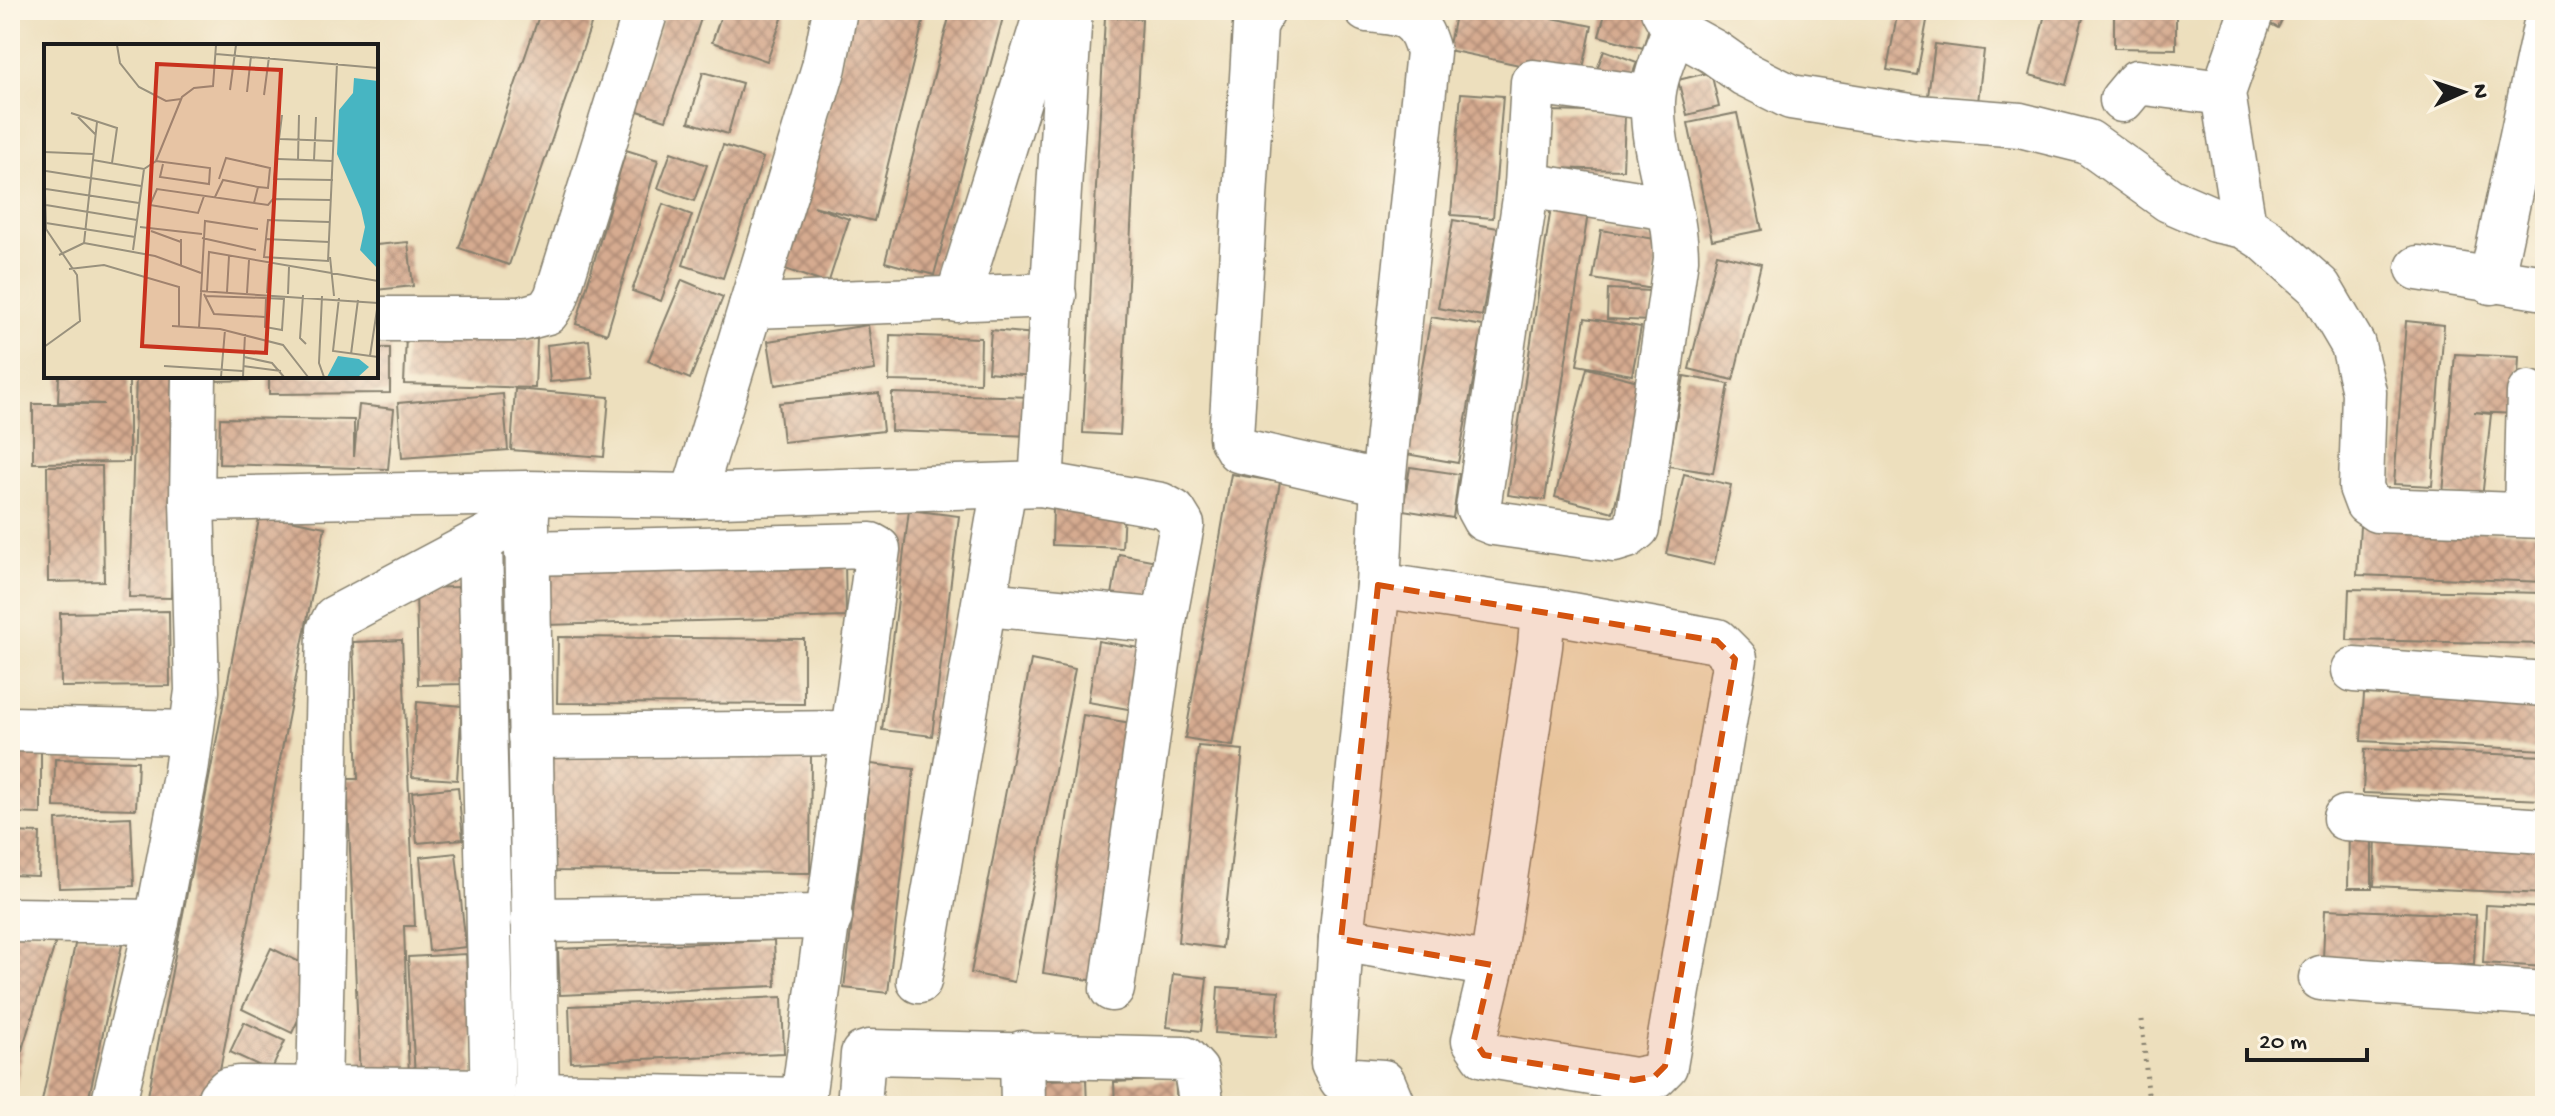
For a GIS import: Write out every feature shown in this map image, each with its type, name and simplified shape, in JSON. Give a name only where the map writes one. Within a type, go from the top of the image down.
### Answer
[{"type":"street","points":[[378,319],[521,319],[547,312],[556,298],[646,10]]},
{"type":"street","points":[[693,496],[824,67],[835,10]]},
{"type":"street","points":[[957,300],[1047,10]]},
{"type":"street","points":[[919,981],[986,604],[1022,485],[1054,295],[1070,10]]},
{"type":"street","points":[[1263,10],[1255,26],[1231,438],[1238,450],[1383,483]]},
{"type":"street","points":[[1367,10],[1402,14],[1424,34],[1428,52],[1383,483],[1378,585],[1341,939],[1333,1064],[1341,1079],[1383,1082],[1393,1106]]},
{"type":"street","points":[[2244,226],[2223,93],[2252,10]]},
{"type":"street","points":[[1653,98],[1533,82],[1527,185],[1478,508],[1484,519],[1494,523],[1614,540],[1627,536],[1637,528],[1676,259],[1676,237],[1653,98],[1668,20],[1745,74],[1791,97],[1917,117],[2020,125],[2088,142],[2169,200],[2215,220],[2244,226],[2266,240],[2319,287],[2353,345],[2364,392],[2361,487],[2367,503],[2377,510],[2535,516],[2529,393]]},
{"type":"street","points":[[2491,282],[2545,27]]},
{"type":"street","points":[[2122,100],[2137,82],[2223,93]]},
{"type":"street","points":[[1527,185],[1669,208]]},
{"type":"street","points":[[2418,268],[2491,282],[2545,288]]},
{"type":"street","points":[[751,306],[1054,295]]},
{"type":"street","points":[[113,1106],[157,922],[186,771],[197,691],[192,499],[194,378]]},
{"type":"street","points":[[319,1090],[329,630],[335,618],[526,521],[693,496],[1022,485],[1161,505],[1174,512],[1182,525],[1164,621],[1112,989]]},
{"type":"street","points":[[192,499],[526,521],[871,545],[879,554],[850,733],[830,917],[803,1103],[536,1100],[526,521]]},
{"type":"street","points":[[219,1106],[220,1098],[228,1090],[239,1088],[493,1098],[480,543]]},
{"type":"street","points":[[1378,585],[1543,610],[1717,641],[1735,659],[1665,1066],[1655,1076],[1634,1080],[1484,1055],[1474,1040],[1492,965],[1543,610]]},
{"type":"street","points":[[986,604],[1164,621]]},
{"type":"street","points":[[2354,670],[2545,684]]},
{"type":"street","points":[[10,729],[190,733]]},
{"type":"street","points":[[530,736],[850,733]]},
{"type":"street","points":[[2345,818],[2545,831]]},
{"type":"street","points":[[533,920],[830,917]]},
{"type":"street","points":[[10,920],[157,922]]},
{"type":"street","points":[[1341,939],[1492,965]]},
{"type":"street","points":[[2321,978],[2545,994]]},
{"type":"street","points":[[859,1106],[860,1062],[863,1054],[869,1052],[1185,1059],[1196,1071],[1202,1106]]},
{"type":"street","points":[[1022,1053],[1023,1106]]},
{"type":"street","points":[[1569,1106],[1574,1101],[1605,1106]]},
{"type":"path","points":[[2142,1020],[2149,1106]]},
{"type":"highlighted area","points":[[1378,585],[1717,641],[1735,659],[1665,1066],[1655,1076],[1634,1080],[1484,1055],[1474,1040],[1492,965],[1341,939]]},
{"type":"building","points":[[541,10],[596,10],[509,265],[459,248]]},
{"type":"building","points":[[666,10],[704,10],[666,120],[632,109]]},
{"type":"building","points":[[723,10],[785,10],[767,61],[712,42]]},
{"type":"building","points":[[853,10],[926,10],[874,221],[813,206],[849,219],[828,284],[785,269],[805,204]]},
{"type":"building","points":[[951,10],[1005,10],[934,275],[885,262]]},
{"type":"building","points":[[1456,10],[1513,10],[1592,26],[1581,78],[1448,50]]},
{"type":"building","points":[[1606,10],[1654,10],[1643,48],[1599,36]]},
{"type":"building","points":[[1898,10],[1929,10],[1917,75],[1887,70]]},
{"type":"building","points":[[2046,10],[2085,10],[2066,85],[2030,75]]},
{"type":"building","points":[[2114,10],[2176,10],[2176,49],[2114,48]]},
{"type":"building","points":[[2260,10],[2287,10],[2278,28],[2257,17]]},
{"type":"building","points":[[1105,17],[1142,19],[1120,435],[1083,433]]},
{"type":"building","points":[[1935,44],[1984,50],[1978,102],[1928,96]]},
{"type":"building","points":[[1604,50],[1637,62],[1628,86],[1595,75]]},
{"type":"building","points":[[703,72],[742,83],[728,134],[689,122]]},
{"type":"building","points":[[1711,72],[1719,107],[1687,115],[1678,80]]},
{"type":"building","points":[[1461,93],[1503,96],[1493,218],[1451,215]]},
{"type":"building","points":[[1551,111],[1625,113],[1623,170],[1549,168]]},
{"type":"building","points":[[1737,113],[1762,230],[1712,240],[1688,123]]},
{"type":"building","points":[[723,145],[763,158],[723,278],[683,265]]},
{"type":"building","points":[[626,150],[658,160],[607,334],[576,324]]},
{"type":"building","points":[[671,152],[707,165],[694,201],[658,188]]},
{"type":"building","points":[[663,204],[692,215],[661,301],[632,291]]},
{"type":"building","points":[[1551,207],[1588,213],[1545,500],[1508,495]]},
{"type":"building","points":[[1453,220],[1498,228],[1482,316],[1438,308]]},
{"type":"building","points":[[1601,230],[1661,240],[1653,289],[1593,279]]},
{"type":"building","points":[[408,242],[413,286],[378,290],[378,245]]},
{"type":"building","points":[[1717,254],[1761,264],[1733,380],[1689,369]]},
{"type":"building","points":[[682,280],[723,297],[690,379],[648,361]]},
{"type":"building","points":[[1608,289],[1651,291],[1650,321],[1607,319]]},
{"type":"building","points":[[1431,317],[1483,326],[1458,463],[1406,454]]},
{"type":"building","points":[[1585,318],[1641,327],[1632,375],[1577,365]]},
{"type":"building","points":[[2406,321],[2444,325],[2432,486],[2394,484]]},
{"type":"building","points":[[868,325],[875,370],[775,385],[768,341]]},
{"type":"building","points":[[991,330],[1036,334],[1032,376],[988,372]]},
{"type":"building","points":[[406,335],[537,339],[535,388],[404,384]]},
{"type":"building","points":[[890,335],[981,338],[980,383],[889,381]]},
{"type":"building","points":[[589,340],[593,378],[550,382],[547,345]]},
{"type":"building","points":[[378,348],[390,348],[390,393],[269,394],[269,378],[378,378]]},
{"type":"building","points":[[2455,354],[2519,357],[2516,414],[2474,412],[2491,414],[2482,499],[2443,494]]},
{"type":"building","points":[[1587,368],[1646,383],[1613,512],[1555,497]]},
{"type":"building","points":[[1684,376],[1729,384],[1713,473],[1668,466]]},
{"type":"building","points":[[59,378],[129,378],[129,462],[33,463],[33,404],[104,404],[58,402]]},
{"type":"building","points":[[136,378],[178,378],[171,598],[129,597]]},
{"type":"building","points":[[211,378],[258,378],[258,380],[211,381]]},
{"type":"building","points":[[515,389],[609,397],[604,457],[511,450]]},
{"type":"building","points":[[879,393],[883,431],[783,442],[779,403]]},
{"type":"building","points":[[892,393],[1034,397],[1032,436],[891,431]]},
{"type":"building","points":[[503,394],[508,450],[402,458],[398,403]]},
{"type":"building","points":[[359,405],[394,409],[388,469],[219,464],[220,418],[354,420],[354,457]]},
{"type":"building","points":[[47,466],[102,466],[104,581],[48,582]]},
{"type":"building","points":[[1410,467],[1459,474],[1453,518],[1403,510]]},
{"type":"building","points":[[1231,474],[1280,482],[1233,746],[1185,738]]},
{"type":"building","points":[[1684,474],[1731,485],[1714,565],[1666,554]]},
{"type":"building","points":[[1053,508],[1124,511],[1122,548],[1052,545]]},
{"type":"building","points":[[909,510],[959,516],[932,736],[882,730]]},
{"type":"building","points":[[260,514],[325,527],[213,1106],[146,1106]]},
{"type":"building","points":[[2360,526],[2545,533],[2545,582],[2357,575]]},
{"type":"building","points":[[1119,554],[1162,562],[1155,602],[1112,595]]},
{"type":"building","points":[[845,561],[846,617],[544,625],[543,568]]},
{"type":"building","points":[[461,587],[464,684],[418,685],[416,588]]},
{"type":"building","points":[[2349,589],[2545,593],[2545,644],[2347,640]]},
{"type":"building","points":[[169,611],[170,686],[61,687],[60,613]]},
{"type":"building","points":[[558,637],[804,639],[804,704],[557,703]]},
{"type":"building","points":[[402,640],[415,926],[404,926],[409,1077],[360,1079],[347,779],[358,779],[353,642]]},
{"type":"building","points":[[1098,641],[1145,649],[1134,710],[1088,702]]},
{"type":"building","points":[[1031,660],[1075,669],[1014,982],[971,973]]},
{"type":"building","points":[[2364,694],[2545,703],[2545,750],[2361,741]]},
{"type":"building","points":[[417,702],[462,706],[457,780],[412,777]]},
{"type":"building","points":[[1083,715],[1137,724],[1097,981],[1043,973]]},
{"type":"building","points":[[1198,746],[1243,750],[1222,948],[1178,942]]},
{"type":"building","points":[[2365,749],[2545,756],[2545,800],[2363,793]]},
{"type":"building","points":[[10,750],[41,750],[41,814],[10,813]]},
{"type":"building","points":[[550,751],[811,753],[810,873],[549,871]]},
{"type":"building","points":[[55,759],[138,761],[136,809],[54,807]]},
{"type":"building","points":[[871,764],[914,769],[888,993],[844,988]]},
{"type":"building","points":[[458,787],[463,839],[417,843],[412,792]]},
{"type":"building","points":[[131,817],[134,886],[59,888],[56,820]]},
{"type":"building","points":[[2349,830],[2372,830],[2372,888],[2348,888]]},
{"type":"building","points":[[10,832],[40,833],[38,876],[10,875]]},
{"type":"building","points":[[2376,838],[2545,845],[2545,894],[2374,886]]},
{"type":"building","points":[[456,853],[466,947],[429,951],[420,857]]},
{"type":"building","points":[[2486,905],[2545,908],[2545,967],[2483,963]]},
{"type":"building","points":[[2325,909],[2476,915],[2474,965],[2323,959]]},
{"type":"building","points":[[10,929],[57,938],[23,1046],[10,1042]]},
{"type":"building","points":[[77,935],[122,945],[87,1106],[41,1106]]},
{"type":"building","points":[[774,940],[776,986],[560,995],[558,949]]},
{"type":"building","points":[[271,948],[320,972],[292,1033],[242,1009]]},
{"type":"building","points":[[466,954],[472,1074],[415,1077],[408,957]]},
{"type":"building","points":[[1173,974],[1207,978],[1201,1031],[1167,1027]]},
{"type":"building","points":[[1218,987],[1279,991],[1276,1037],[1215,1033]]},
{"type":"building","points":[[782,997],[784,1053],[571,1062],[569,1006]]},
{"type":"building","points":[[244,1022],[285,1041],[271,1071],[230,1052]]},
{"type":"building","points":[[10,1043],[23,1046],[13,1106],[10,1106]]},
{"type":"building","points":[[1086,1079],[1087,1106],[1044,1106],[1043,1080]]},
{"type":"building","points":[[1175,1079],[1177,1106],[1115,1106],[1114,1082]]}]
